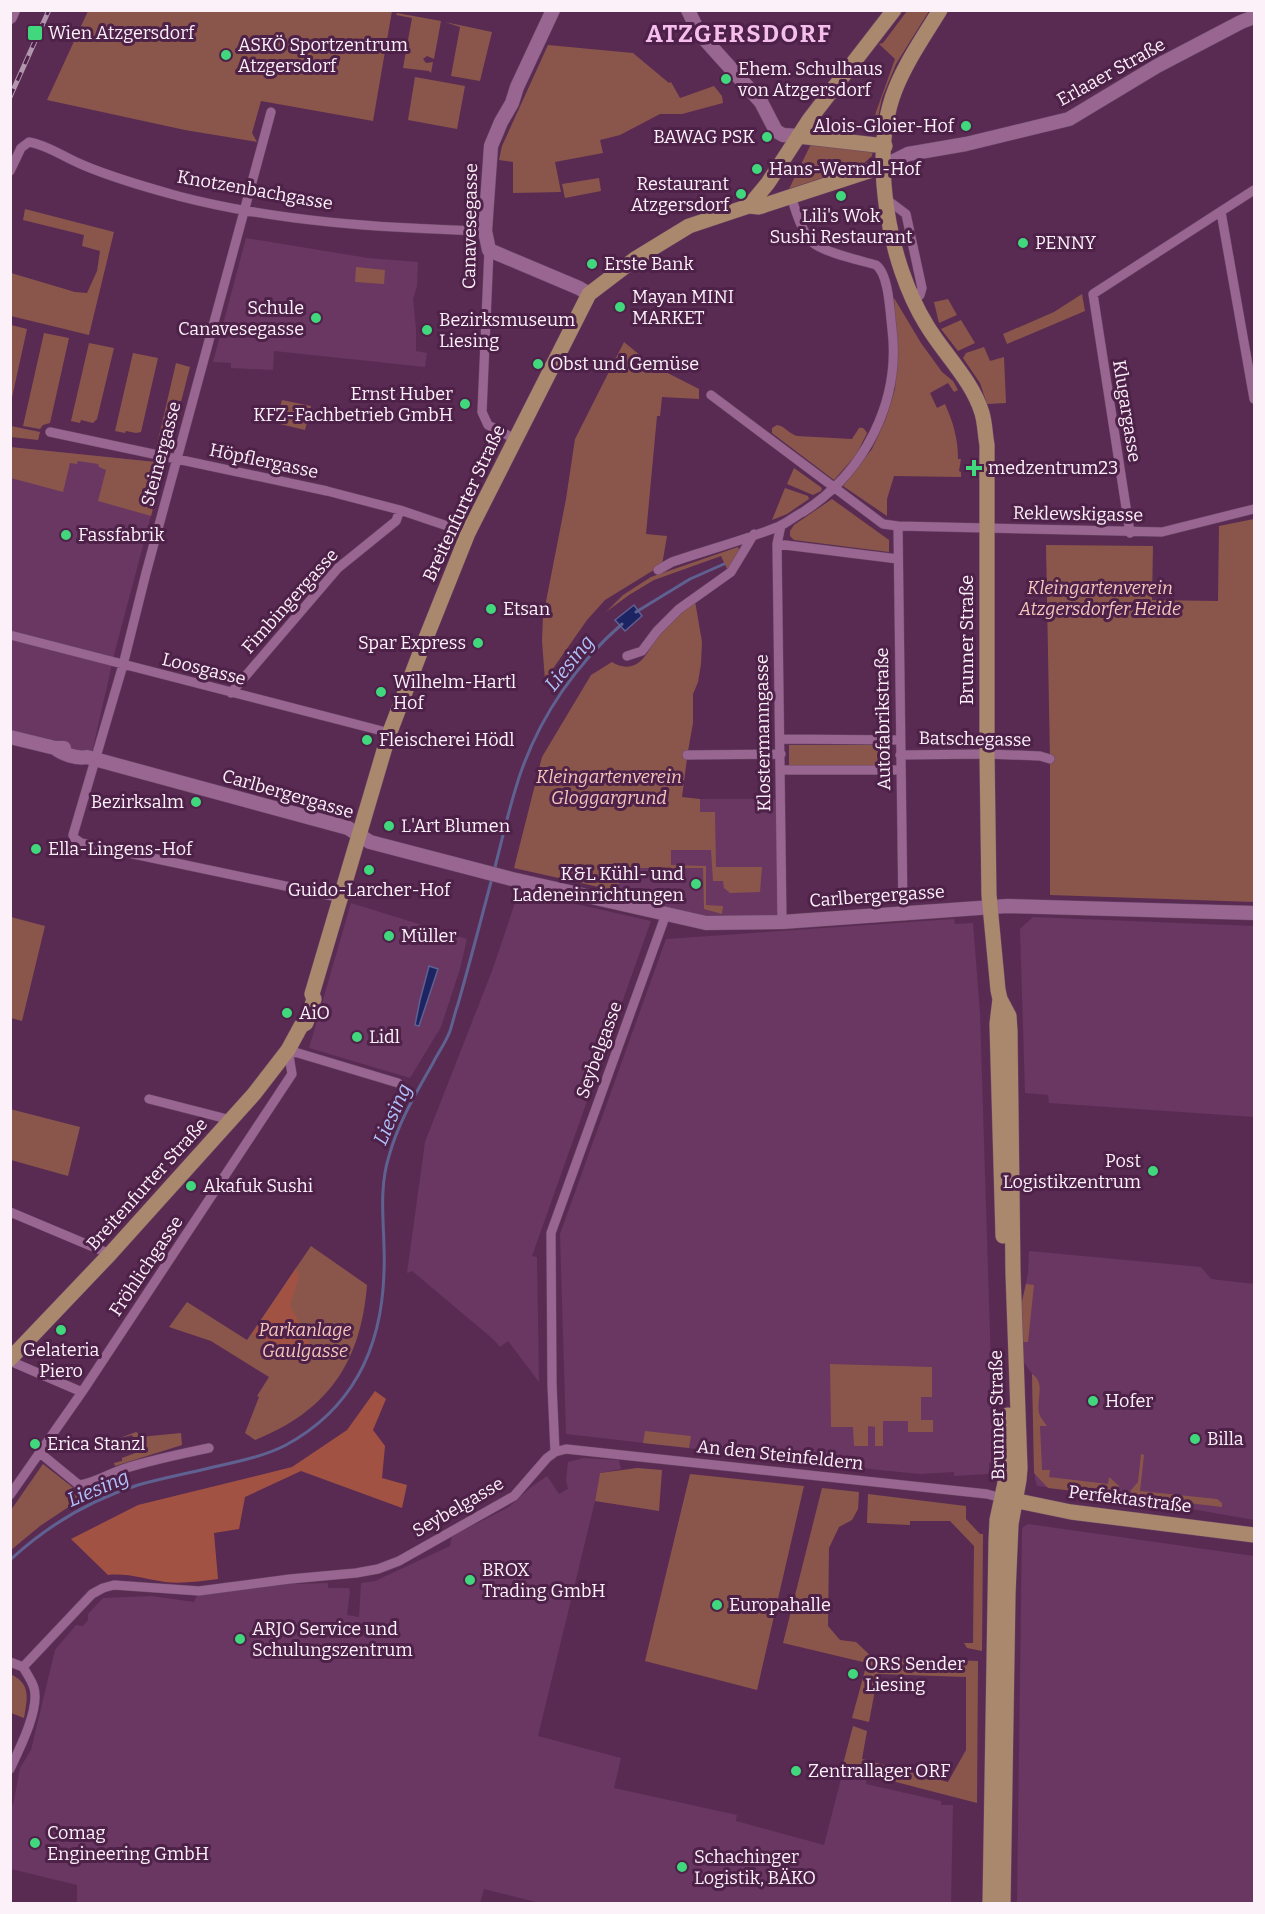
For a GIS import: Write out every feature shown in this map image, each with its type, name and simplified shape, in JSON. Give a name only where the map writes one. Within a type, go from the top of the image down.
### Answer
[{"type":"main road","points":[[749,206],[768,183],[798,136],[894,10]]},
{"type":"main road","name":"Brunner Straße","points":[[940,10],[899,81],[888,117],[884,166],[885,199],[901,270],[913,301],[932,334],[964,379],[982,413],[987,445],[987,754],[990,906],[1000,999],[997,1024],[1008,1432],[1006,1478],[1011,1524],[1003,1904]]},
{"type":"main road","points":[[798,136],[885,146]]},
{"type":"main road","name":"Breitenfurter Straße","points":[[10,1360],[231,1120],[288,1050],[301,1026],[299,1021],[307,997],[312,994],[390,733],[468,533],[588,294],[635,259],[689,226],[749,206],[759,207],[884,166]]},
{"type":"main road","points":[[768,183],[771,193],[787,198]]},
{"type":"main road","name":"Brunner Straße","points":[[990,1904],[996,1541],[997,1521],[1009,1499]]},
{"type":"main road","name":"Perfektastraße","points":[[1009,1499],[1071,1512],[1254,1535]]},
{"type":"street","points":[[10,17],[13,10]]},
{"type":"street","name":"Canavesegasse","points":[[514,439],[488,425],[482,412],[489,250],[485,231],[491,146],[553,10]]},
{"type":"street","points":[[688,10],[699,33],[761,102],[776,131],[783,135],[798,136]]},
{"type":"street","name":"Erlaaer Straße","points":[[908,154],[966,144],[1069,118],[1157,66],[1254,17]]},
{"type":"street","name":"Steinergasse","points":[[271,112],[123,665],[91,758],[87,789],[74,830],[74,838],[81,843],[342,897]]},
{"type":"street","name":"Knotzenbachgasse","points":[[10,171],[21,148],[29,142],[126,181],[244,210],[393,228],[485,231]]},
{"type":"street","points":[[885,146],[908,154]]},
{"type":"street","points":[[884,166],[908,154]]},
{"type":"street","points":[[1254,190],[1221,212],[1254,399]]},
{"type":"street","points":[[658,570],[672,562],[781,525],[821,500],[835,488],[866,449],[877,428],[888,397],[893,349],[889,300],[880,268],[812,242],[787,198]]},
{"type":"street","name":"Klugargasse","points":[[1130,533],[1093,294],[1221,212]]},
{"type":"street","points":[[489,250],[579,288],[588,294]]},
{"type":"street","points":[[711,395],[883,524],[898,526]]},
{"type":"street","name":"Höpflergasse","points":[[50,432],[177,458],[400,510],[468,533]]},
{"type":"street","name":"Reklewskigasse","points":[[898,526],[1162,532],[1254,509]]},
{"type":"street","name":"Fimbingergasse","points":[[231,693],[338,568],[396,521],[400,510]]},
{"type":"street","name":"Klostermanngasse","points":[[781,525],[777,543],[782,922]]},
{"type":"street","name":"Autofabrikstraße","points":[[898,526],[903,912]]},
{"type":"street","points":[[627,656],[642,651],[657,631],[679,609],[731,572],[754,534]]},
{"type":"street","points":[[777,543],[898,559]]},
{"type":"street","name":"Loosgasse","points":[[10,635],[390,733]]},
{"type":"street","name":"Carlbergergasse","points":[[10,737],[348,828],[370,842],[508,878],[706,923],[782,922],[990,906],[1254,914]]},
{"type":"street","points":[[780,739],[900,740]]},
{"type":"street","points":[[687,755],[781,754]]},
{"type":"street","name":"Batschegasse","points":[[900,755],[987,754],[1040,756],[1050,759]]},
{"type":"street","points":[[780,770],[900,770]]},
{"type":"street","name":"Seybelgasse","points":[[23,1667],[92,1594],[103,1588],[114,1585],[199,1591],[378,1569],[399,1561],[514,1496],[555,1452],[550,1233],[666,914]]},
{"type":"street","points":[[288,1050],[398,1083]]},
{"type":"street","name":"Fröhlichgasse","points":[[10,1495],[82,1392],[292,1074],[288,1050]]},
{"type":"street","points":[[149,1098],[231,1120]]},
{"type":"street","points":[[10,1212],[110,1254]]},
{"type":"street","points":[[10,1360],[82,1392]]},
{"type":"street","points":[[40,1453],[79,1485],[89,1484],[120,1470],[209,1448]]},
{"type":"street","name":"An den Steinfeldern","points":[[555,1452],[566,1449],[823,1475],[987,1494],[1009,1499]]},
{"type":"street","points":[[10,1662],[23,1667],[34,1687],[35,1698],[26,1735],[10,1769]]},
{"type":"shaded area","points":[[246,238],[368,258],[418,262],[417,286],[413,299],[416,351],[427,353],[425,367],[274,351],[273,370],[231,368],[231,363],[213,362]]},
{"type":"shaded area","points":[[10,447],[165,463],[115,651],[90,761],[11,738]]},
{"type":"shaded area","points":[[634,605],[642,616],[625,631],[615,620]]},
{"type":"shaded area","points":[[682,798],[774,799],[780,805],[782,922],[731,924],[630,906],[612,890],[636,868]]},
{"type":"shaded area","points":[[519,891],[651,921],[532,1256],[537,1257],[539,1382],[508,1341],[500,1347],[412,1271],[407,1273],[425,1142],[492,971]]},
{"type":"shaded area","points":[[351,903],[467,939],[441,1027],[410,1078],[309,1048]]},
{"type":"shaded area","points":[[1033,917],[1254,926],[1254,1117],[1049,1103],[1048,1095],[1025,1093],[1020,929]]},
{"type":"shaded area","points":[[954,919],[955,924],[973,923],[980,1013],[994,1463],[989,1463],[989,1474],[954,1476],[954,1472],[921,1474],[889,1471],[566,1434],[560,1234],[666,939]]},
{"type":"shaded area","points":[[429,966],[438,969],[419,1026],[415,1025]]},
{"type":"shaded area","points":[[1029,1251],[1201,1267],[1211,1279],[1254,1284],[1254,1520],[1118,1496],[1037,1486],[1032,1374],[1023,1361],[1021,1304],[1028,1274]]},
{"type":"shaded area","points":[[584,1458],[619,1460],[621,1469],[600,1473],[538,1736],[621,1758],[614,1788],[737,1815],[736,1821],[824,1845],[843,1771],[867,1777],[866,1784],[941,1801],[941,1805],[953,1805],[951,1903],[544,1904],[484,1889],[480,1904],[77,1904],[77,1885],[11,1869],[11,1805],[13,1805],[20,1768],[31,1750],[55,1650],[76,1625],[83,1626],[88,1620],[88,1614],[103,1598],[152,1596],[194,1602],[199,1591],[296,1578],[296,1584],[328,1583],[328,1588],[349,1588],[347,1615],[359,1617],[361,1583],[375,1581],[450,1546],[452,1536],[509,1507],[547,1476],[559,1494],[568,1489],[566,1480],[568,1462]]},
{"type":"shaded area","points":[[1028,1524],[1254,1556],[1254,1903],[1017,1903],[1022,1528]]},
{"type":"green space","name":"ASKÖ Sportzentrum Atzgersdorf","points":[[88,11],[392,11],[373,121],[261,101],[252,133],[257,142],[185,130],[47,100]]},
{"type":"green space","points":[[907,11],[929,11],[896,64],[882,98],[877,122],[874,120],[876,112],[895,59],[879,44],[883,43]]},
{"type":"green space","points":[[397,13],[441,21],[434,59],[427,56],[423,59],[426,63],[433,62],[431,73],[403,68],[412,18],[396,15]]},
{"type":"green space","points":[[445,22],[492,32],[480,81],[451,76],[460,27]]},
{"type":"green space","points":[[548,45],[633,53],[669,83],[671,82],[680,98],[714,86],[722,96],[723,103],[682,114],[660,114],[620,135],[600,140],[603,153],[555,162],[561,192],[513,193],[513,162],[499,160],[502,146]]},
{"type":"green space","points":[[415,77],[465,86],[457,129],[408,120]]},
{"type":"green space","points":[[811,144],[873,151],[872,156],[863,164],[789,189]]},
{"type":"green space","points":[[599,178],[601,191],[565,198],[562,184]]},
{"type":"green space","points":[[25,209],[114,232],[89,335],[11,316],[11,273],[75,292],[87,293],[97,271],[100,251],[82,246],[84,235],[23,220]]},
{"type":"green space","points":[[356,267],[385,270],[384,284],[355,282]]},
{"type":"green space","points":[[1082,294],[1085,311],[1007,344],[1003,334],[1054,312]]},
{"type":"green space","points":[[894,298],[921,343],[958,390],[954,392],[948,383],[930,393],[937,408],[945,404],[950,417],[956,437],[958,459],[961,459],[959,471],[961,477],[894,476],[887,499],[887,516],[843,486],[872,449],[886,418],[895,389],[897,352]]},
{"type":"green space","points":[[948,299],[957,315],[939,323],[934,302]]},
{"type":"green space","points":[[961,320],[975,343],[958,351],[941,329]]},
{"type":"green space","points":[[10,325],[27,329],[11,402]]},
{"type":"green space","points":[[44,333],[69,338],[50,423],[43,425],[40,429],[23,426]]},
{"type":"green space","points":[[624,342],[652,365],[699,389],[699,399],[662,397],[660,416],[657,416],[646,534],[667,536],[662,565],[605,600],[587,620],[545,680],[543,617],[575,439]]},
{"type":"green space","points":[[89,343],[114,348],[97,419],[93,423],[81,420],[80,423],[71,421]]},
{"type":"green space","points":[[984,347],[990,361],[1004,357],[1006,403],[987,404],[980,383],[963,358],[966,353]]},
{"type":"green space","points":[[133,353],[158,358],[141,432],[126,431],[125,433],[115,431]]},
{"type":"green space","points":[[176,363],[190,367],[168,452],[156,449]]},
{"type":"green space","points":[[282,400],[311,406],[305,430],[276,423]]},
{"type":"green space","points":[[777,425],[797,436],[852,439],[859,428],[864,429],[867,433],[856,455],[834,480],[772,433],[772,428]]},
{"type":"green space","points":[[11,426],[40,432],[38,440],[11,437]]},
{"type":"green space","points":[[10,447],[165,463],[151,516],[98,501],[106,470],[98,464],[78,461],[77,464],[70,463],[63,492],[11,478]]},
{"type":"green space","points":[[794,468],[822,488],[821,491],[813,495],[787,484]]},
{"type":"green space","points":[[785,488],[808,496],[809,499],[787,514],[772,520]]},
{"type":"green space","points":[[832,499],[889,540],[889,552],[794,540],[790,536],[794,525]]},
{"type":"green space","name":"Kleingartenverein Atzgersdorfer Heide","points":[[1254,519],[1254,902],[1050,895],[1046,545],[1153,546],[1152,600],[1218,601],[1219,526]]},
{"type":"green space","points":[[738,547],[740,552],[728,571],[721,556],[654,580],[606,612],[623,595],[651,577]]},
{"type":"green space","name":"Kleingartenverein Gloggargrund","points":[[695,601],[702,642],[701,664],[693,694],[693,723],[682,797],[700,799],[700,812],[715,812],[716,867],[762,867],[760,892],[730,893],[724,888],[723,881],[713,881],[711,850],[671,850],[671,865],[706,866],[706,905],[723,906],[722,914],[704,909],[703,868],[637,868],[612,890],[514,868],[542,757],[591,675],[612,662],[625,667],[638,663],[665,626]]},
{"type":"green space","points":[[789,745],[892,745],[892,765],[789,765]]},
{"type":"green space","points":[[11,917],[45,926],[22,1021],[11,1018]]},
{"type":"green space","points":[[10,1109],[80,1127],[68,1176],[11,1160]]},
{"type":"green space","name":"Parkanlage Gaulgasse","points":[[311,1246],[367,1285],[357,1338],[348,1360],[321,1399],[281,1428],[255,1440],[245,1433],[259,1397],[257,1396],[269,1377],[211,1341],[169,1327],[187,1302],[247,1340]]},
{"type":"green space","points":[[296,1268],[299,1276],[290,1305],[311,1346],[286,1351],[252,1334]]},
{"type":"green space","points":[[1026,1284],[1034,1285],[1028,1342],[1022,1342],[1022,1302]]},
{"type":"green space","points":[[830,1364],[932,1367],[932,1397],[921,1397],[921,1420],[933,1420],[933,1432],[908,1432],[908,1421],[883,1421],[883,1446],[875,1446],[875,1427],[868,1426],[868,1446],[854,1446],[853,1427],[831,1427]]},
{"type":"green space","points":[[1032,1374],[1039,1382],[1038,1408],[1047,1426],[1040,1426],[1042,1470],[1050,1470],[1049,1477],[1108,1484],[1109,1477],[1119,1486],[1118,1496],[1048,1488],[1034,1473]]},
{"type":"green space","points":[[375,1391],[386,1399],[373,1430],[385,1446],[382,1478],[407,1485],[402,1508],[301,1471],[245,1497],[239,1529],[214,1533],[218,1579],[192,1582],[165,1582],[108,1575],[71,1539],[138,1505],[292,1467],[347,1430]]},
{"type":"green space","points":[[645,1431],[691,1436],[689,1448],[643,1443]]},
{"type":"green space","points":[[136,1432],[140,1437],[181,1433],[182,1445],[115,1466],[114,1463],[122,1461],[122,1458],[138,1452],[132,1435],[117,1439]]},
{"type":"green space","points":[[1141,1454],[1144,1455],[1140,1491],[1217,1499],[1222,1503],[1222,1507],[1130,1496],[1131,1490],[1138,1482]]},
{"type":"green space","points":[[43,1464],[76,1490],[94,1485],[79,1500],[40,1526],[11,1550],[11,1510]]},
{"type":"green space","points":[[637,1468],[662,1470],[659,1511],[595,1501],[600,1473]]},
{"type":"green space","name":"Europahalle","points":[[690,1474],[804,1486],[757,1690],[645,1661]]},
{"type":"green space","points":[[822,1488],[859,1492],[858,1509],[852,1520],[839,1527],[829,1548],[828,1626],[840,1640],[856,1642],[872,1657],[978,1661],[977,1803],[842,1768],[853,1726],[867,1731],[862,1759],[948,1782],[966,1750],[966,1677],[878,1674],[869,1722],[852,1718],[867,1663],[783,1643]]},
{"type":"green space","points":[[868,1494],[966,1506],[966,1519],[980,1534],[983,1534],[982,1651],[967,1648],[964,1643],[973,1643],[974,1546],[950,1521],[910,1521],[910,1525],[867,1523]]},
{"type":"green space","points":[[10,1674],[22,1682],[25,1687],[27,1698],[24,1718],[11,1713]]},
{"type":"waterway","name":"Liesing","points":[[636,612],[690,579],[724,564]]},
{"type":"waterway","name":"Liesing","points":[[494,871],[518,781],[540,729],[563,690],[590,655],[622,624]]},
{"type":"waterway","name":"Liesing","points":[[10,1560],[54,1525],[103,1498],[138,1485],[245,1460],[286,1445],[310,1430],[330,1413],[346,1394],[370,1350],[382,1299],[385,1170],[397,1132],[408,1108],[450,1031],[492,878]]},
{"type":"railway","points":[[10,97],[49,10]]},
{"type":"place","name":"Wien Atzgersdorf","points":[[35,33]]},
{"type":"place","name":"ASKÖ Sportzentrum Atzgersdorf","points":[[226,55]]},
{"type":"place","name":"Ehem. Schulhaus von Atzgersdorf","points":[[726,79]]},
{"type":"place","name":"Alois-Gloier-Hof","points":[[966,126]]},
{"type":"place","name":"BAWAG PSK","points":[[767,137]]},
{"type":"place","name":"Hans-Werndl-Hof","points":[[757,169]]},
{"type":"place","name":"Restaurant Atzgersdorf","points":[[741,194]]},
{"type":"place","name":"Lili's Wok Sushi Restaurant","points":[[841,196]]},
{"type":"place","name":"PENNY","points":[[1023,243]]},
{"type":"place","name":"Erste Bank","points":[[592,264]]},
{"type":"place","name":"Mayan MINI MARKET","points":[[620,307]]},
{"type":"place","name":"Schule Canavesegasse","points":[[316,318]]},
{"type":"place","name":"Bezirksmuseum Liesing","points":[[427,330]]},
{"type":"place","name":"Obst und Gemüse","points":[[538,364]]},
{"type":"place","name":"Ernst Huber KFZ-Fachbetrieb GmbH","points":[[465,404]]},
{"type":"place","name":"medzentrum23","points":[[974,468]]},
{"type":"place","name":"Fassfabrik","points":[[66,535]]},
{"type":"place","name":"Etsan","points":[[491,609]]},
{"type":"place","name":"Spar Express","points":[[478,643]]},
{"type":"place","name":"Wilhelm-Hartl Hof","points":[[381,692]]},
{"type":"place","name":"Fleischerei Hödl","points":[[367,740]]},
{"type":"place","name":"Bezirksalm","points":[[196,802]]},
{"type":"place","name":"L'Art Blumen","points":[[389,826]]},
{"type":"place","name":"Ella-Lingens-Hof","points":[[36,849]]},
{"type":"place","name":"Guido-Larcher-Hof","points":[[369,870]]},
{"type":"place","name":"K&L Kühl- und Ladeneinrichtungen","points":[[696,884]]},
{"type":"place","name":"Müller","points":[[389,936]]},
{"type":"place","name":"AiO","points":[[287,1013]]},
{"type":"place","name":"Lidl","points":[[357,1037]]},
{"type":"place","name":"Post Logistikzentrum","points":[[1153,1171]]},
{"type":"place","name":"Akafuk Sushi","points":[[191,1186]]},
{"type":"place","name":"Gelateria Piero","points":[[61,1330]]},
{"type":"place","name":"Hofer","points":[[1093,1401]]},
{"type":"place","name":"Billa","points":[[1195,1439]]},
{"type":"place","name":"Erica Stanzl","points":[[35,1444]]},
{"type":"place","name":"BROX Trading GmbH","points":[[470,1580]]},
{"type":"place","name":"Europahalle","points":[[717,1605]]},
{"type":"place","name":"ARJO Service und Schulungszentrum","points":[[240,1639]]},
{"type":"place","name":"ORS Sender Liesing","points":[[853,1674]]},
{"type":"place","name":"Zentrallager ORF","points":[[796,1771]]},
{"type":"place","name":"Comag Engineering GmbH","points":[[35,1843]]},
{"type":"place","name":"Schachinger Logistik, BÄKO","points":[[682,1867]]},
{"type":"district","name":"ATZGERSDORF","points":[[739,34]]}]
